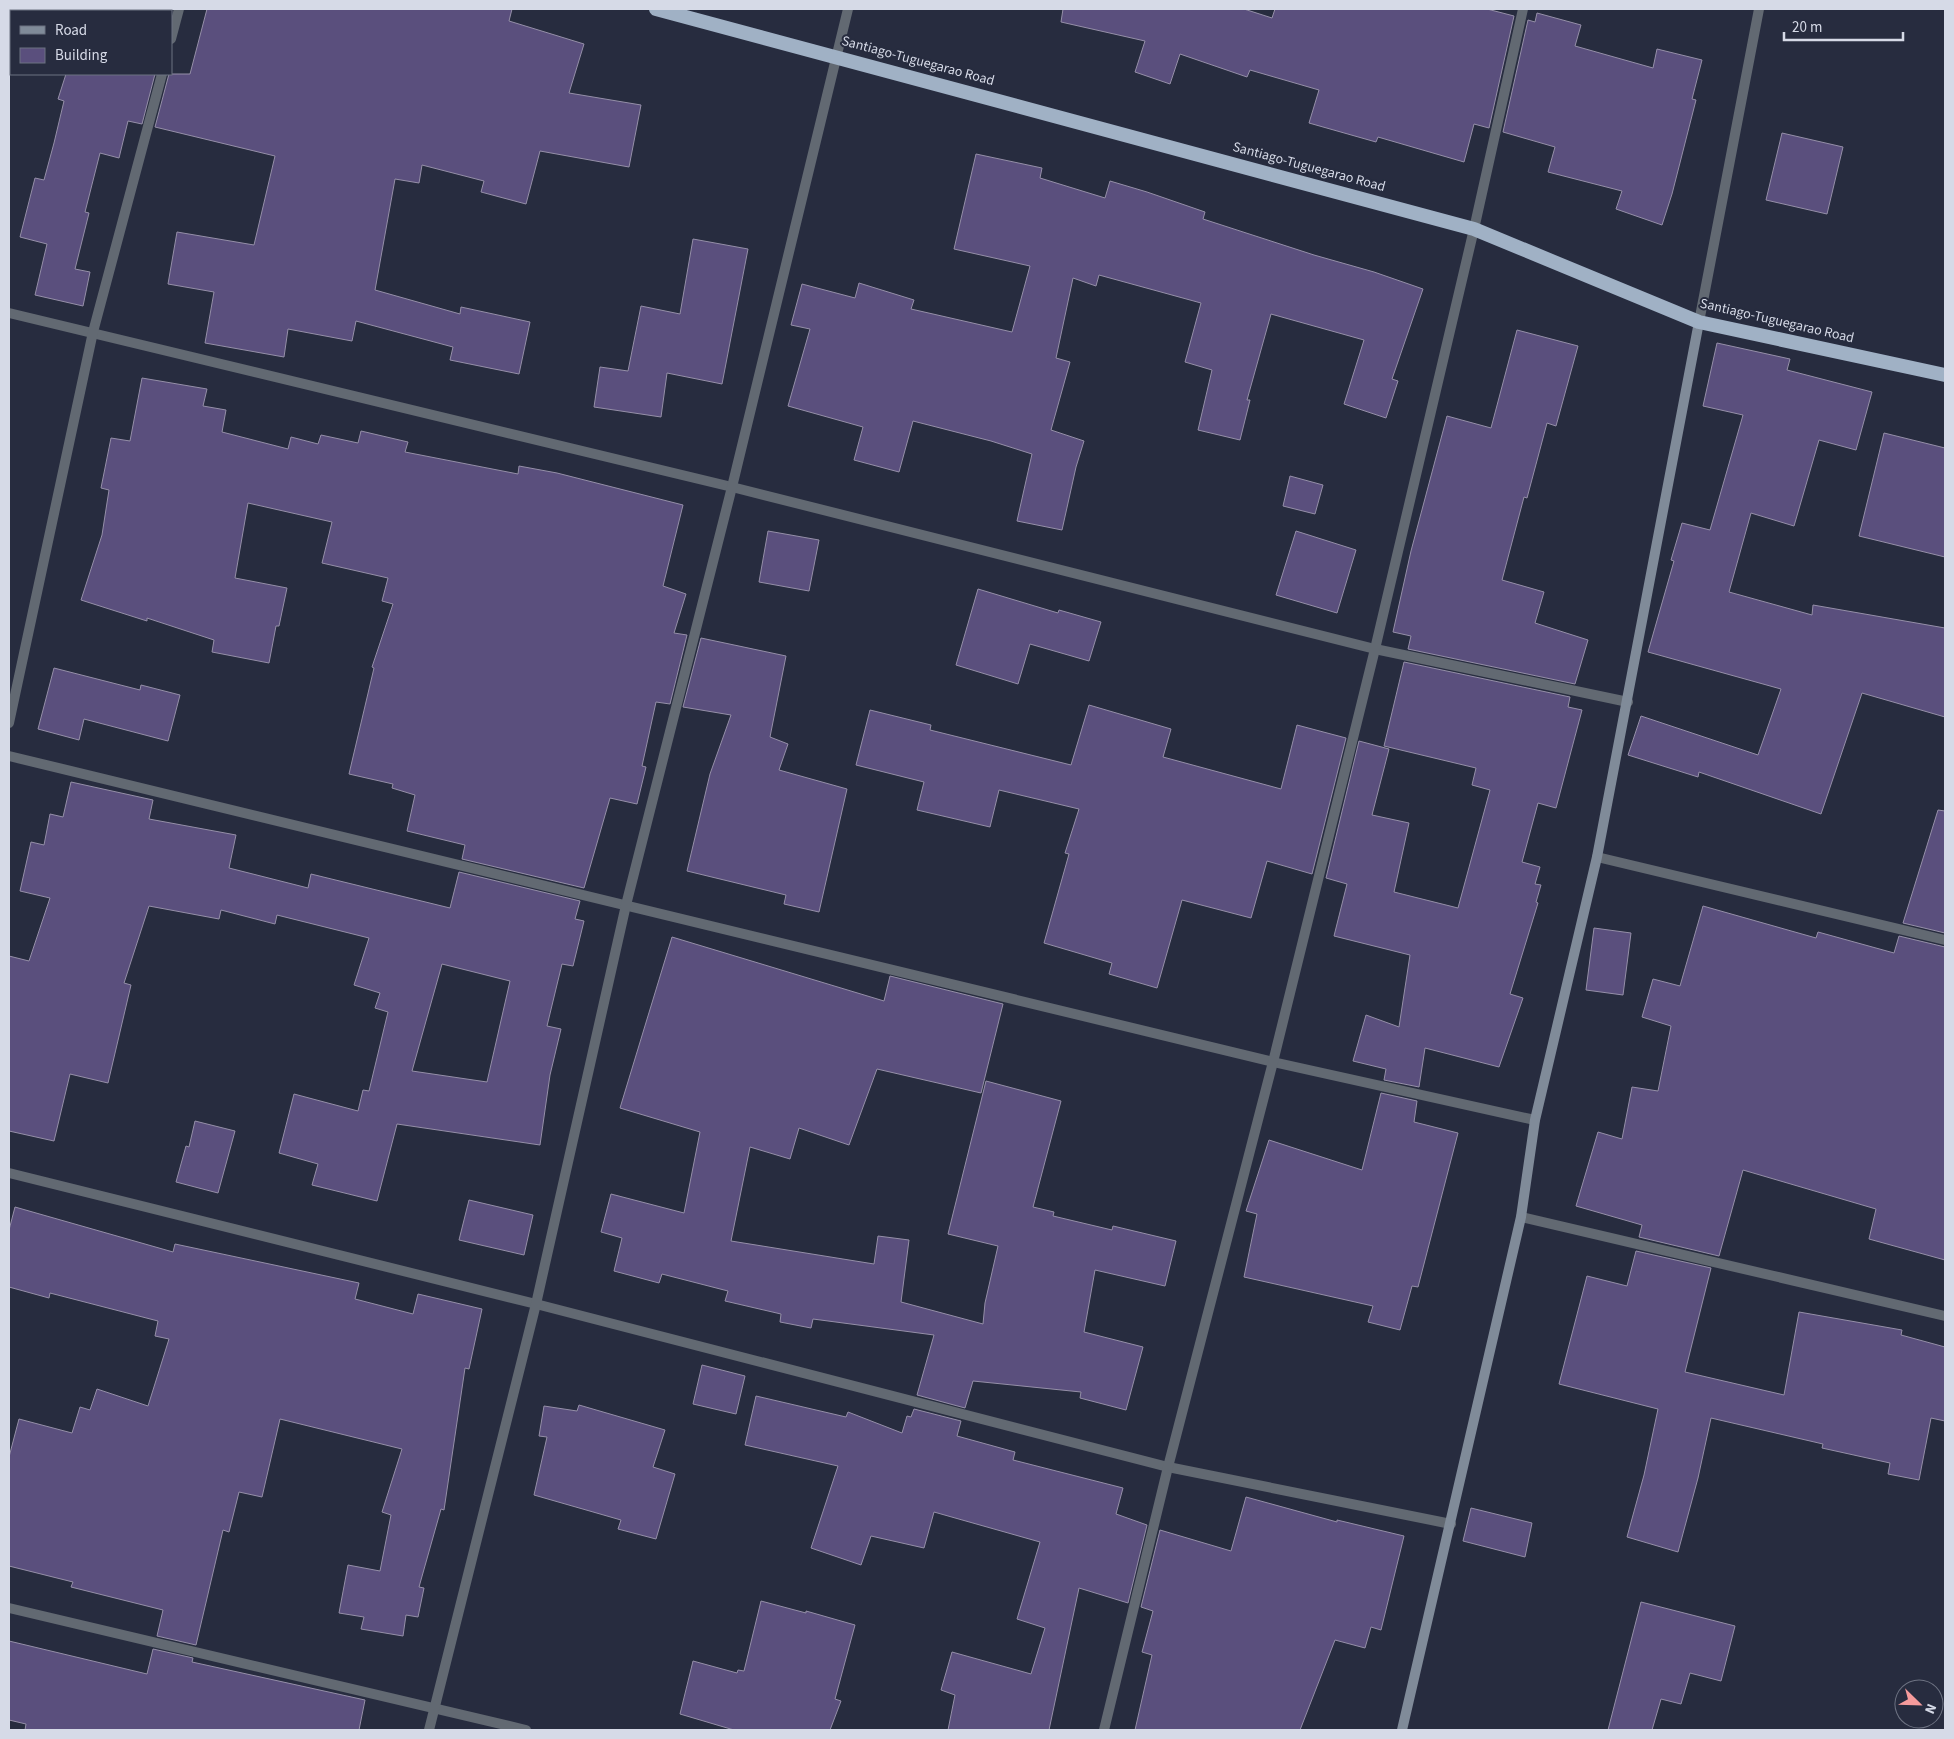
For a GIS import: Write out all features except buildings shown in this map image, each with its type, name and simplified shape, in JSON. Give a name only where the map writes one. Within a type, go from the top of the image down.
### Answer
[{"type":"highway","name":"Santiago-Tuguegarao Road","points":[[656,9],[1474,229],[1699,322],[1945,375]]},
{"type":"main road","points":[[1402,1730],[1521,1217],[1535,1120],[1597,857],[1699,322]]},
{"type":"street","points":[[172,35],[179,9]]},
{"type":"street","points":[[429,1730],[536,1304],[626,905],[732,487],[848,9]]},
{"type":"street","points":[[1104,1730],[1168,1467],[1273,1062],[1374,649],[1474,229],[1523,9]]},
{"type":"street","points":[[1699,322],[1759,9]]},
{"type":"street","points":[[9,723],[93,332],[162,75]]},
{"type":"street","points":[[9,313],[732,487],[1374,649],[1628,702]]},
{"type":"street","points":[[9,756],[1273,1062],[1535,1120]]},
{"type":"street","points":[[1597,857],[1945,940]]},
{"type":"street","points":[[9,1173],[536,1304],[1168,1467],[1451,1524]]},
{"type":"street","points":[[1521,1217],[1945,1316]]},
{"type":"street","points":[[9,1608],[526,1730]]}]
